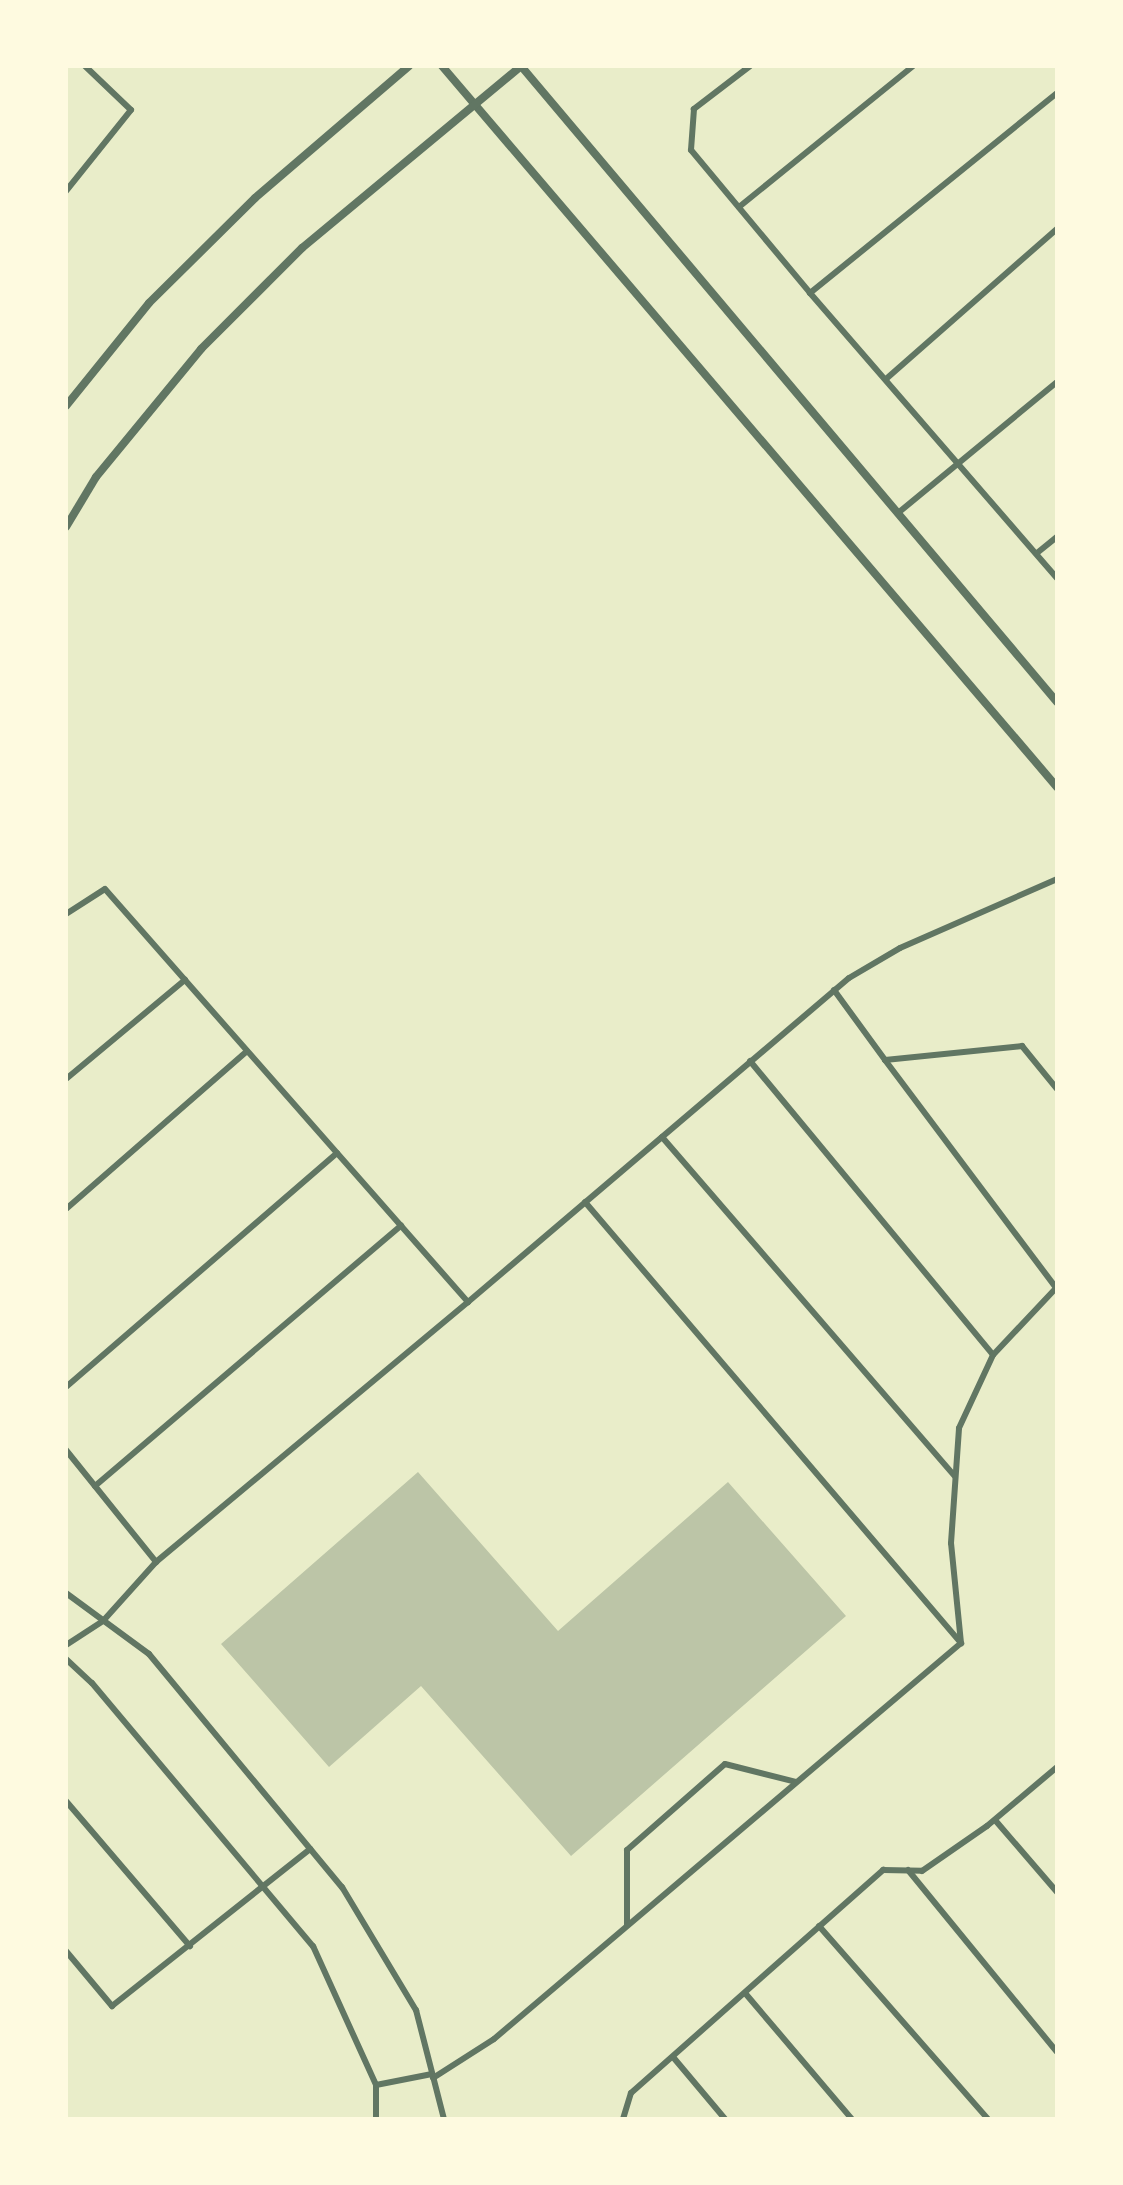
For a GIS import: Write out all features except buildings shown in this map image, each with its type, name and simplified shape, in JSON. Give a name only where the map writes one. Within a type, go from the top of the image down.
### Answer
[{"type":"street","points":[[66,406],[149,303],[255,198],[409,66]]},
{"type":"street","points":[[442,66],[1057,787]]},
{"type":"street","points":[[66,527],[96,477],[201,349],[302,248],[521,66],[1057,702]]},
{"type":"lane","points":[[66,191],[131,110],[85,66]]},
{"type":"lane","points":[[750,66],[694,109],[691,150],[810,293],[1057,578]]},
{"type":"lane","points":[[739,207],[913,66]]},
{"type":"lane","points":[[810,293],[1057,93]]},
{"type":"lane","points":[[886,379],[1057,229]]},
{"type":"lane","points":[[898,513],[1057,382]]},
{"type":"lane","points":[[1037,553],[1057,537]]},
{"type":"lane","points":[[66,1645],[103,1621],[156,1562],[468,1302],[834,990],[900,948],[1057,879]]},
{"type":"lane","points":[[66,914],[105,889],[468,1302]]},
{"type":"lane","points":[[66,1079],[185,980]]},
{"type":"lane","points":[[834,990],[1056,1288],[993,1355],[959,1428],[951,1543],[961,1643]]},
{"type":"lane","points":[[885,1060],[1022,1046],[1057,1089]]},
{"type":"lane","points":[[66,1209],[247,1051]]},
{"type":"lane","points":[[750,1061],[993,1355]]},
{"type":"lane","points":[[662,1137],[956,1477]]},
{"type":"lane","points":[[66,1387],[337,1153]]},
{"type":"lane","points":[[585,1202],[961,1643]]},
{"type":"lane","points":[[95,1486],[401,1226]]},
{"type":"lane","points":[[66,1450],[156,1562]]},
{"type":"lane","points":[[66,1593],[149,1654],[342,1887],[416,2010],[444,2119]]},
{"type":"lane","points":[[376,2085],[433,2076],[494,2039],[961,1643]]},
{"type":"lane","points":[[66,1659],[92,1683],[313,1946],[376,2085],[376,2119]]},
{"type":"lane","points":[[627,1925],[627,1850],[725,1764],[796,1782]]},
{"type":"lane","points":[[623,2119],[631,2093],[883,1870],[922,1871],[995,1820],[1057,1767]]},
{"type":"lane","points":[[66,1801],[190,1946]]},
{"type":"lane","points":[[995,1820],[1057,1892]]},
{"type":"lane","points":[[66,1951],[112,2006],[310,1849]]},
{"type":"lane","points":[[908,1870],[1057,2052]]},
{"type":"lane","points":[[819,1926],[988,2119]]},
{"type":"lane","points":[[745,1993],[852,2119]]},
{"type":"lane","points":[[673,2057],[725,2119]]}]
